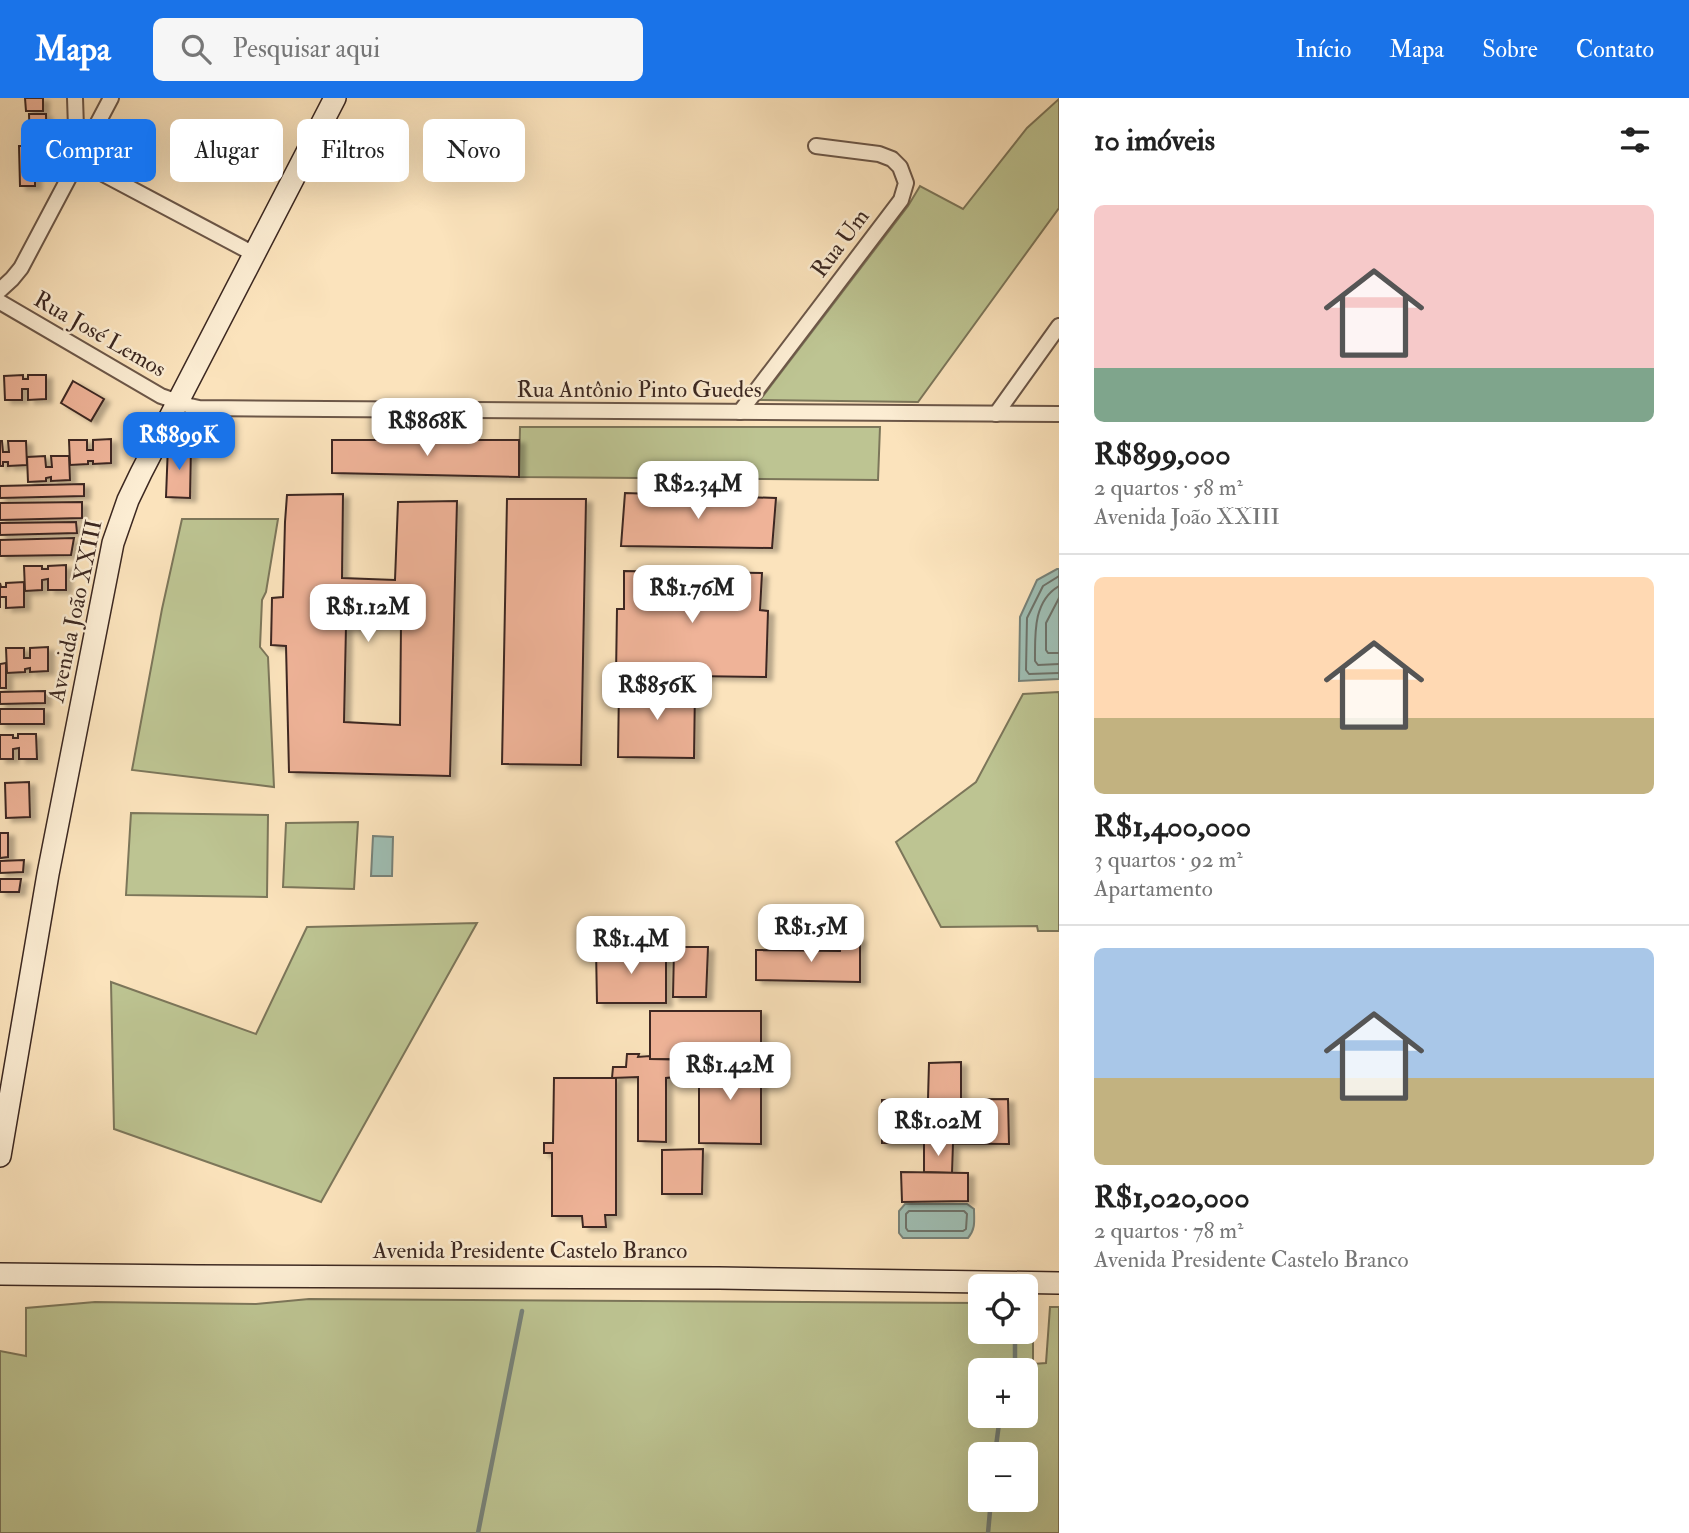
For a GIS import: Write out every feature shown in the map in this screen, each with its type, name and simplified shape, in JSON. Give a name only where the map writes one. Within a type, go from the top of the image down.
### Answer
[{"type":"main road","name":"Avenida João XXIII","points":[[1,1145],[51,861],[113,543],[128,500],[335,98]]},
{"type":"main road","name":"Avenida Presidente Castelo Branco","points":[[0,1274],[719,1278],[1059,1283]]},
{"type":"street","points":[[75,98],[76,119]]},
{"type":"street","points":[[99,119],[111,98]]},
{"type":"street","name":"Rua Um","points":[[740,412],[901,200],[906,183],[900,167],[892,159],[879,154],[816,146]]},
{"type":"street","points":[[0,290],[21,268],[65,182]]},
{"type":"street","points":[[120,182],[254,254]]},
{"type":"street","name":"Rua José Lemos","points":[[0,303],[161,396],[178,403]]},
{"type":"street","points":[[996,414],[1059,326]]},
{"type":"street","name":"Rua Antônio Pinto Guedes","points":[[178,403],[208,408],[1059,414]]},
{"type":"green space","points":[[1059,99],[1059,208],[918,402],[760,400],[908,206],[920,186],[963,209],[1027,128]]},
{"type":"green space","points":[[520,427],[880,427],[878,480],[519,477]]},
{"type":"green space","points":[[182,519],[278,519],[266,592],[262,600],[260,647],[268,657],[274,787],[132,770]]},
{"type":"green space","points":[[1059,692],[1059,931],[1038,931],[1037,926],[941,927],[896,842],[976,782],[1023,694]]},
{"type":"green space","points":[[131,813],[268,815],[267,897],[126,895]]},
{"type":"green space","points":[[358,822],[354,889],[283,887],[286,823]]},
{"type":"green space","points":[[477,923],[321,1202],[114,1129],[111,982],[256,1034],[307,927]]},
{"type":"green space","points":[[309,1299],[968,1303],[968,1344],[1033,1344],[1033,1358],[968,1358],[968,1428],[1038,1428],[1038,1364],[1046,1363],[1050,1307],[1059,1307],[1059,1533],[0,1533],[0,1351],[26,1356],[26,1308],[95,1302],[256,1304]]},
{"type":"water","points":[[1057,569],[1059,679],[1019,681],[1020,617],[1037,580]]},
{"type":"water","points":[[373,836],[393,837],[392,876],[371,876]]},
{"type":"water","points":[[905,1204],[967,1204],[974,1209],[972,1231],[968,1238],[903,1238],[899,1233],[899,1211]]},
{"type":"building","points":[[25,98],[43,98],[43,111],[26,111]]},
{"type":"building","points":[[29,114],[46,114],[46,119],[29,119]]},
{"type":"building","points":[[19,146],[21,182],[35,182],[35,186],[20,186]]},
{"type":"building","points":[[23,375],[23,379],[28,379],[28,375],[46,375],[46,399],[28,400],[28,389],[22,389],[22,400],[5,400],[4,376]]},
{"type":"building","points":[[73,381],[104,399],[91,421],[61,403]]},
{"type":"building","points":[[111,439],[111,463],[93,464],[93,461],[88,461],[88,464],[70,465],[69,440],[87,440],[87,450],[93,450],[93,440]]},
{"type":"building","points":[[332,440],[519,440],[519,477],[332,473]]},
{"type":"building","points":[[0,441],[3,452],[9,452],[8,441],[26,441],[27,465],[8,466],[8,462],[3,462],[3,466],[0,466]]},
{"type":"building","points":[[168,445],[191,446],[190,498],[166,497]]},
{"type":"building","points":[[45,456],[46,467],[52,467],[51,456],[69,456],[70,480],[51,481],[51,477],[46,478],[46,481],[28,482],[27,457]]},
{"type":"building","points":[[84,484],[84,496],[0,498],[0,486]]},
{"type":"building","points":[[625,493],[776,498],[772,548],[621,546]]},
{"type":"building","points":[[343,494],[342,578],[395,580],[398,502],[457,501],[450,776],[289,772],[286,646],[271,645],[272,598],[283,597],[287,495]],"holes":[[[401,624],[400,725],[344,722],[346,626]]]},
{"type":"building","points":[[507,499],[586,499],[581,765],[502,764]]},
{"type":"building","points":[[82,502],[82,518],[0,520],[0,503]]},
{"type":"building","points":[[76,522],[77,533],[0,535],[0,523]]},
{"type":"building","points":[[74,538],[71,555],[0,556],[0,540]]},
{"type":"building","points":[[66,565],[66,590],[48,590],[48,579],[42,580],[42,590],[25,591],[24,566],[42,566],[42,569],[48,569],[48,566]]},
{"type":"building","points":[[624,571],[762,573],[760,610],[768,611],[766,677],[616,675],[617,609],[624,609]]},
{"type":"building","points":[[24,582],[24,607],[6,608],[6,597],[0,597],[0,583],[1,587],[6,587],[6,583]]},
{"type":"building","points":[[48,647],[48,671],[30,672],[30,668],[25,669],[25,672],[7,673],[6,648],[24,648],[24,658],[30,658],[30,648]]},
{"type":"building","points":[[6,663],[6,688],[0,688],[0,664]]},
{"type":"building","points":[[619,686],[695,687],[694,758],[618,757]]},
{"type":"building","points":[[45,691],[45,703],[0,704],[0,692]]},
{"type":"building","points":[[0,709],[44,709],[44,724],[0,724]]},
{"type":"building","points":[[18,734],[36,734],[37,759],[19,759],[19,748],[13,749],[13,759],[0,759],[0,735],[13,735],[13,738],[18,738]]},
{"type":"building","points":[[29,782],[30,817],[6,818],[5,783]]},
{"type":"building","points":[[0,833],[8,833],[8,857],[0,858]]},
{"type":"building","points":[[24,860],[23,872],[0,873],[0,861]]},
{"type":"building","points":[[0,879],[21,879],[19,892],[0,892]]},
{"type":"building","points":[[841,938],[860,938],[860,982],[756,980],[756,950],[840,951]]},
{"type":"building","points":[[674,947],[708,947],[706,997],[673,997]]},
{"type":"building","points":[[596,949],[666,950],[666,1003],[597,1003]]},
{"type":"building","points":[[650,1011],[761,1011],[761,1060],[650,1059]]},
{"type":"building","points":[[627,1054],[650,1056],[650,1059],[699,1060],[699,1067],[675,1068],[675,1077],[666,1078],[666,1142],[638,1141],[638,1077],[612,1078],[613,1067],[626,1067]]},
{"type":"building","points":[[699,1060],[761,1060],[761,1144],[699,1143]]},
{"type":"building","points":[[961,1062],[961,1099],[928,1099],[929,1063]]},
{"type":"building","points":[[554,1078],[616,1078],[616,1215],[605,1215],[606,1227],[583,1227],[582,1216],[552,1216],[552,1153],[544,1153],[544,1143],[553,1143]]},
{"type":"building","points":[[1008,1099],[1009,1144],[882,1143],[882,1100]]},
{"type":"building","points":[[924,1143],[953,1143],[952,1173],[924,1172]]},
{"type":"building","points":[[703,1149],[702,1194],[662,1194],[662,1150]]},
{"type":"building","points":[[901,1172],[968,1173],[968,1201],[902,1202]]},
{"type":"waterway","points":[[478,1533],[522,1311]]},
{"type":"waterway","points":[[1015,1344],[1015,1358]]},
{"type":"waterway","points":[[997,1442],[998,1428]]},
{"type":"waterway","points":[[988,1533],[990,1512]]}]
